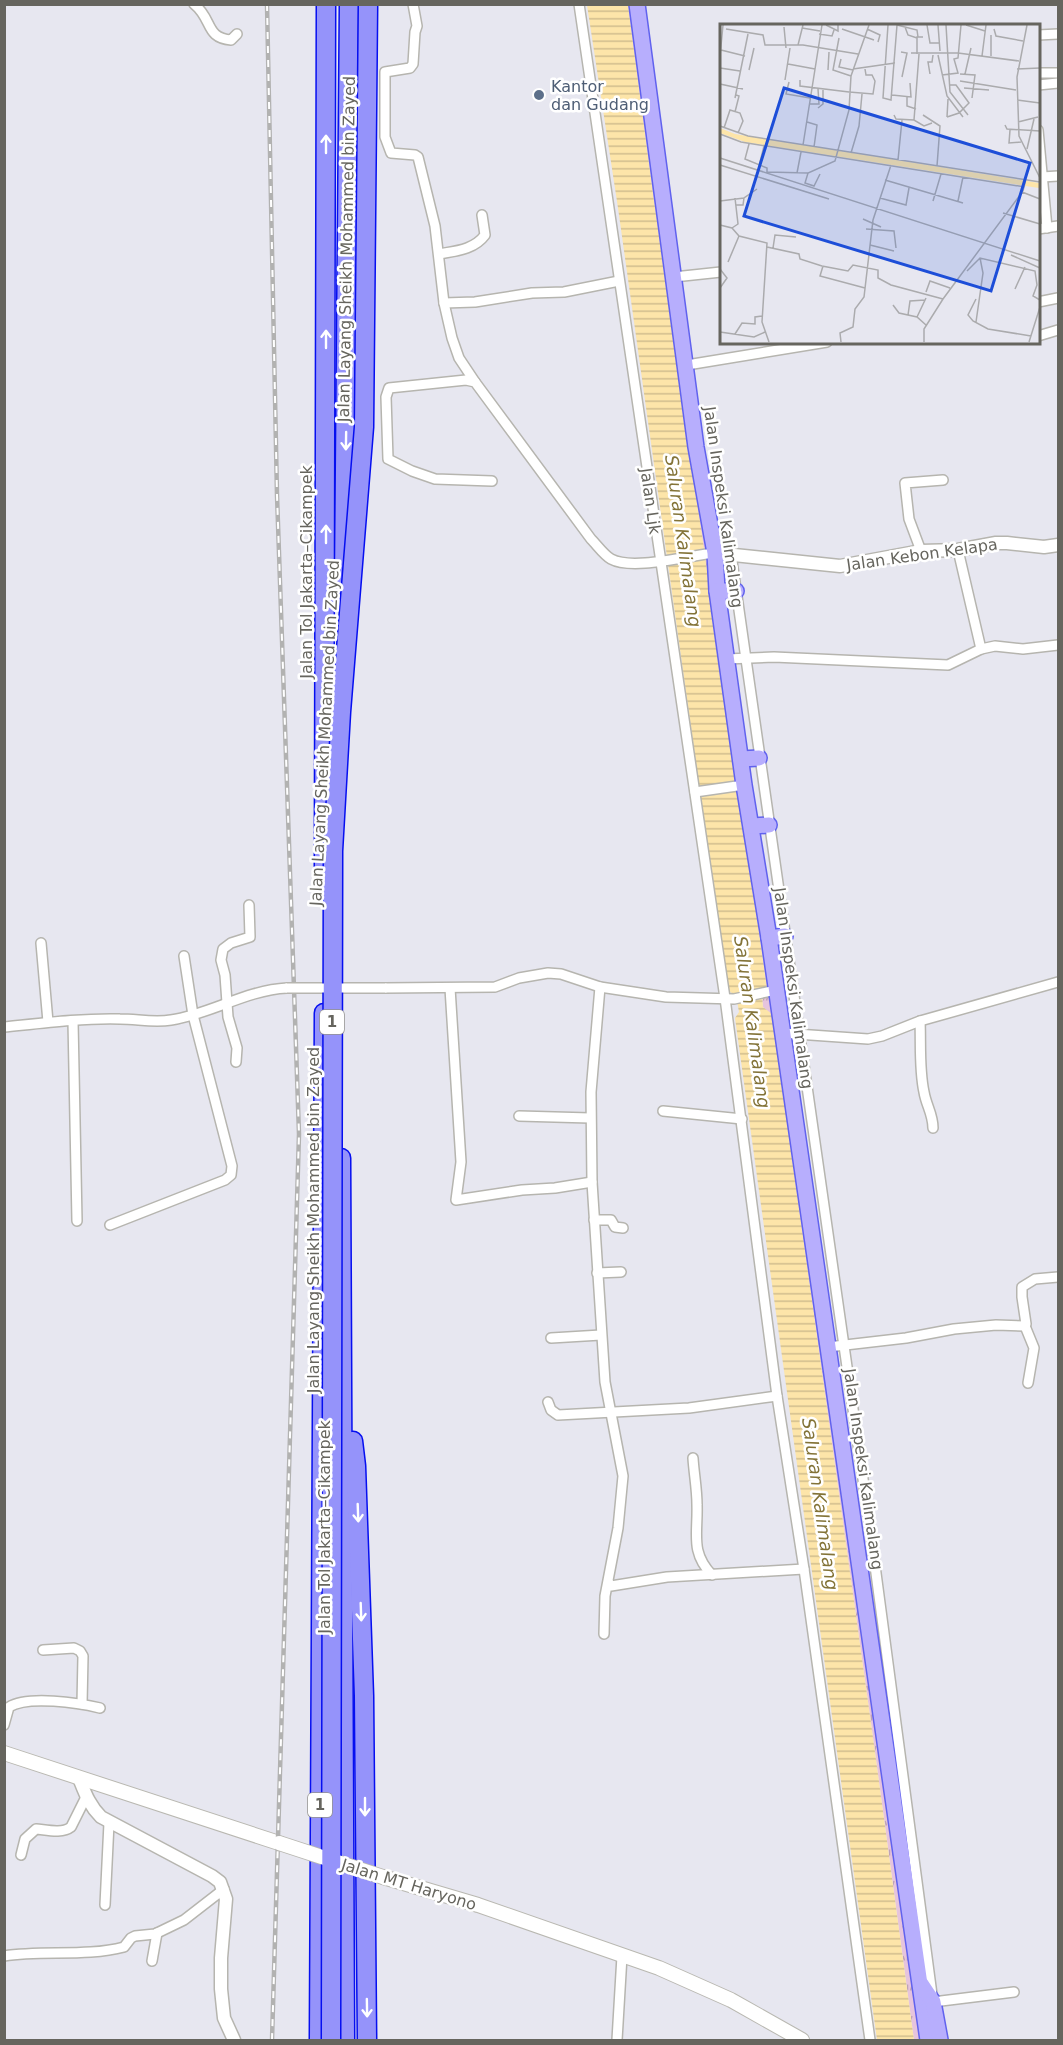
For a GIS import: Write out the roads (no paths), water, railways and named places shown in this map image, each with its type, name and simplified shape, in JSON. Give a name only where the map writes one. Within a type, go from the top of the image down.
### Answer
[{"type":"highway","name":"Jalan Tol Jakarta–Cikampek","points":[[319,2040],[326,4]]},
{"type":"highway","name":"Jalan Tol Jakarta–Cikampek","points":[[345,2040],[340,893],[349,4]]},
{"type":"highway","name":"Jalan Layang Sheikh Mohammed bin Zayed","points":[[331,2040],[333,851],[341,712],[364,427],[368,4]]},
{"type":"highway","name":"Jalan Layang Sheikh Mohammed bin Zayed","points":[[340,2040],[342,937],[353,712],[374,430],[380,4]]},
{"type":"highway","points":[[343,1371],[356,1466],[364,1696],[367,2040]]},
{"type":"main road","name":"Jalan Inspeksi Kalimalang","points":[[637,4],[687,365],[710,553],[741,759],[742,786],[752,826],[769,938],[769,992],[782,1033],[836,1346],[928,2040]]},
{"type":"main road","points":[[717,591],[736,591]]},
{"type":"main road","points":[[741,759],[759,758]]},
{"type":"main road","points":[[752,826],[769,825]]},
{"type":"main road","points":[[769,938],[785,936]]},
{"type":"main road","name":"Jalan MT Haryono","points":[[4,1753],[279,1844],[478,1905],[659,1968],[731,2000],[802,2040]]},
{"type":"main road","name":"Jalan Inspeksi Kalimalang","points":[[918,1976],[925,1992],[933,2002],[940,2040]]},
{"type":"street","points":[[194,4],[204,15],[215,36],[231,40],[237,34]]},
{"type":"street","points":[[413,4],[417,26],[410,69],[385,72],[385,137],[391,153],[418,157],[435,226],[444,303],[459,358],[611,560],[664,561],[710,553]]},
{"type":"street","name":"Jalan Ljk","points":[[579,4],[729,999],[777,1396],[804,1569],[870,2040]]},
{"type":"street","points":[[1039,35],[1059,34]]},
{"type":"street","points":[[1039,73],[1059,73]]},
{"type":"street","points":[[1039,85],[1059,83]]},
{"type":"street","points":[[1039,165],[1042,177],[1042,229],[1059,226]]},
{"type":"street","points":[[1042,177],[1059,176]]},
{"type":"street","points":[[439,254],[464,249],[482,239],[485,235],[482,215]]},
{"type":"street","points":[[674,277],[720,272]]},
{"type":"street","points":[[444,303],[476,302],[532,293],[564,292],[619,281]]},
{"type":"street","points":[[1039,302],[1059,298]]},
{"type":"street","points":[[1039,336],[1059,330]]},
{"type":"street","points":[[687,365],[815,344]]},
{"type":"street","points":[[475,382],[466,380],[389,388],[386,397],[388,459],[435,479],[492,481]]},
{"type":"street","points":[[921,551],[909,519],[905,483],[943,480]]},
{"type":"street","name":"Jalan Kebon Kelapa","points":[[710,553],[840,566],[921,551],[958,550],[1007,543],[1044,547],[1059,545]]},
{"type":"street","points":[[958,550],[981,650]]},
{"type":"street","name":"Jalan Inspeksi Kalimalang","points":[[731,554],[799,1035],[836,1346],[870,1528],[933,2002]]},
{"type":"street","points":[[726,659],[774,657],[948,664],[995,646],[1023,649],[1059,645]]},
{"type":"street","points":[[697,792],[742,786]]},
{"type":"street","points":[[236,1062],[237,1048],[228,1017],[225,975],[221,960],[223,949],[231,943],[250,937],[249,905]]},
{"type":"street","points":[[41,943],[48,1022]]},
{"type":"street","points":[[110,1225],[225,1180],[231,1175],[232,1166],[193,1016],[184,956]]},
{"type":"street","points":[[4,1027],[121,1018],[146,1021],[169,1020],[193,1016],[263,991],[287,988],[495,987],[519,978],[548,973],[561,974],[600,987],[666,997],[729,999],[769,992]]},
{"type":"street","points":[[782,1033],[868,1039],[920,1021],[1059,982]]},
{"type":"street","points":[[600,987],[590,1118],[592,1182],[605,1383],[623,1476],[621,1510],[605,1596],[604,1634]]},
{"type":"street","points":[[450,988],[461,1162],[456,1200],[592,1182]]},
{"type":"street","points":[[73,1021],[77,1221]]},
{"type":"street","points":[[920,1021],[922,1079],[924,1093],[932,1113],[933,1128]]},
{"type":"street","points":[[663,1111],[742,1119]]},
{"type":"street","points":[[519,1116],[590,1118]]},
{"type":"street","points":[[594,1220],[611,1220],[615,1227],[623,1228]]},
{"type":"street","points":[[597,1273],[621,1272]]},
{"type":"street","points":[[1028,1383],[1034,1348],[1025,1326],[1022,1287],[1035,1279],[1059,1277]]},
{"type":"street","points":[[836,1346],[906,1338],[954,1329],[996,1325],[1025,1326]]},
{"type":"street","points":[[551,1338],[601,1335]]},
{"type":"street","points":[[548,1402],[551,1410],[558,1415],[689,1408],[777,1396]]},
{"type":"street","points":[[693,1458],[697,1504],[696,1544],[703,1565],[712,1575]]},
{"type":"street","points":[[609,1583],[615,1585],[668,1578],[804,1569]]},
{"type":"street","points":[[43,1650],[74,1648],[80,1651],[83,1656],[82,1704]]},
{"type":"street","points":[[4,1725],[9,1707],[28,1701],[82,1704],[100,1708]]},
{"type":"street","points":[[79,1778],[94,1810],[109,1823],[220,1882],[226,1899],[221,1989],[224,2018],[234,2040]]},
{"type":"street","points":[[21,1855],[25,1839],[36,1829],[67,1830],[71,1827],[86,1797]]},
{"type":"street","points":[[105,1905],[109,1823]]},
{"type":"street","points":[[4,1956],[28,1952],[90,1952],[124,1947],[135,1936],[157,1933],[184,1920],[224,1889]]},
{"type":"street","points":[[152,1961],[157,1933]]},
{"type":"street","points":[[617,2040],[622,1956]]},
{"type":"street","points":[[933,2002],[1014,1992]]},
{"type":"water","name":"Saluran Kalimalang","points":[[587,5],[628,5],[767,988],[762,994],[763,1007],[772,1014],[914,2040],[877,2040],[735,1018],[739,1012],[736,995],[728,991],[618,208]]},
{"type":"railway","points":[[267,4],[277,495],[299,1134],[272,2040]]},
{"type":"place","name":"Kantor dan Gudang","points":[[539,95]]}]
